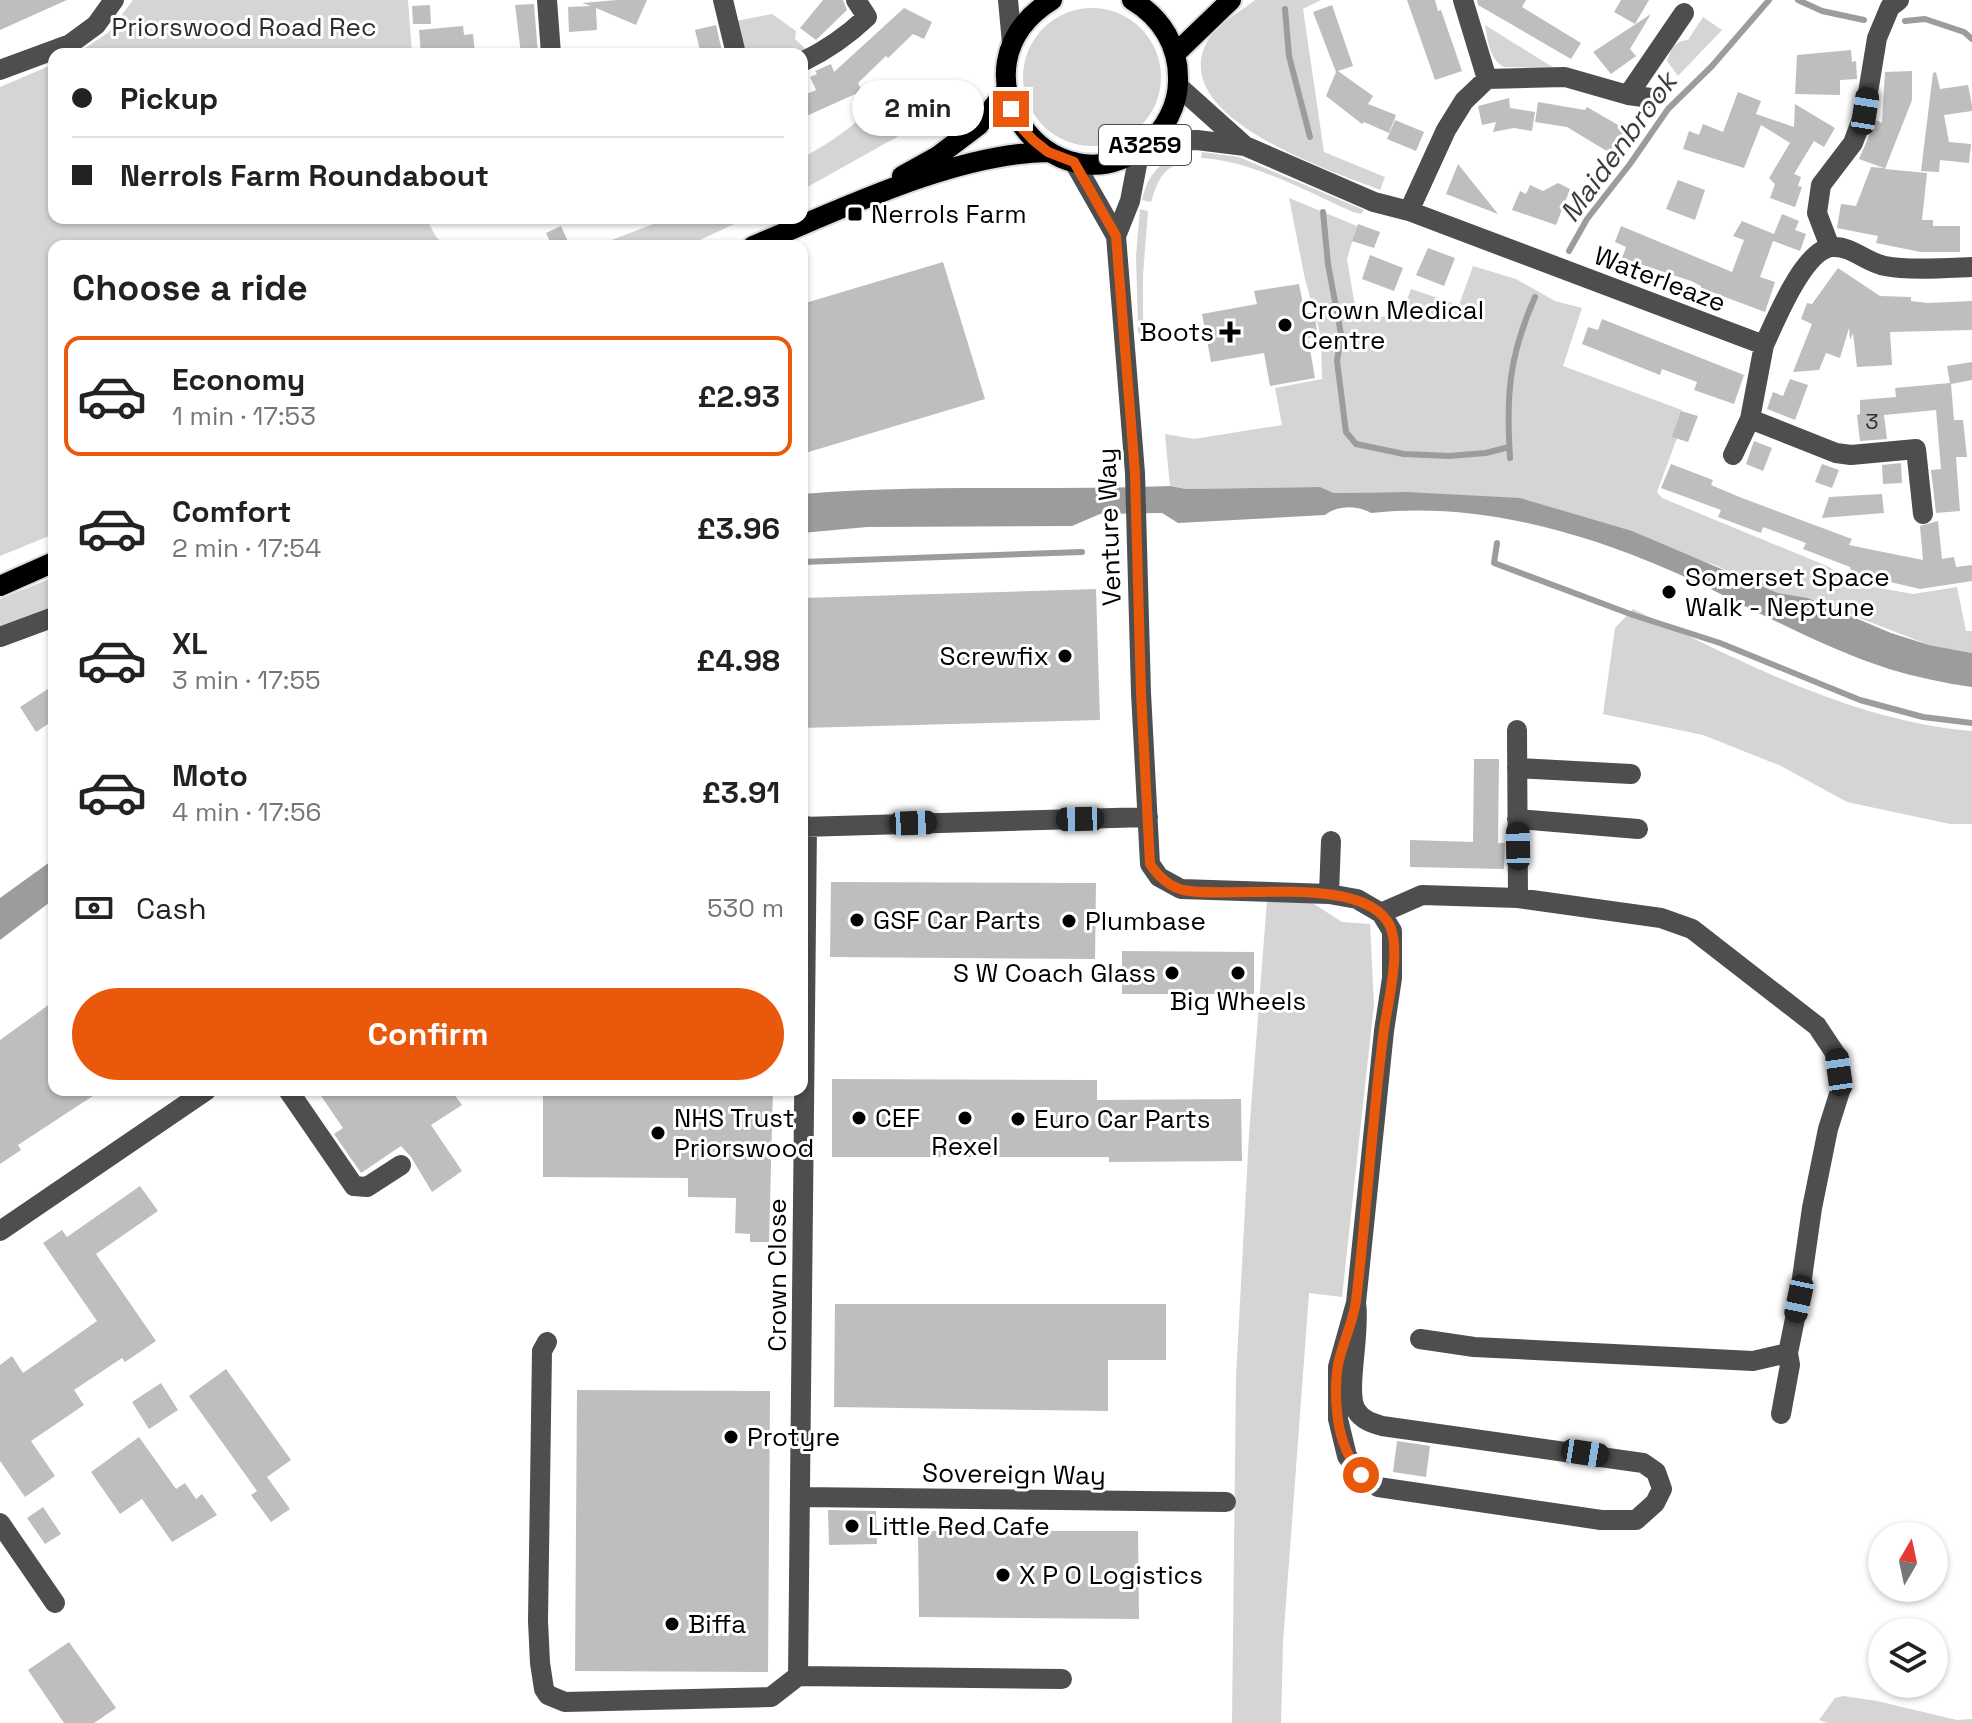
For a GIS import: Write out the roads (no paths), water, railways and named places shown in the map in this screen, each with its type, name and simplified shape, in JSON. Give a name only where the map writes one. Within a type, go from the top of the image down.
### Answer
[{"type":"main road","name":"A3259","points":[[1052,0],[1022,24],[1012,43],[1007,58],[1006,90],[1020,126],[1033,140],[1048,152],[1074,162],[1108,162],[1145,145],[1169,116],[1178,86],[1176,53],[1155,17],[1134,0]]},
{"type":"main road","points":[[1176,53],[1231,0]]},
{"type":"main road","name":"A3259","points":[[865,199],[959,141],[979,125],[1006,90]]},
{"type":"main road","name":"A3259","points":[[808,223],[954,168],[1023,152],[1048,152]]},
{"type":"main road","name":"A3259","points":[[767,240],[805,224]]},
{"type":"main road","points":[[0,586],[48,565]]},
{"type":"street","points":[[59,48],[96,25],[114,0]]},
{"type":"street","points":[[547,0],[551,48]]},
{"type":"street","points":[[723,0],[735,48]]},
{"type":"street","points":[[808,59],[824,51],[867,17],[856,0]]},
{"type":"street","points":[[1008,0],[1012,43]]},
{"type":"street","points":[[1463,0],[1487,79]]},
{"type":"street","points":[[1830,247],[1817,213],[1821,185],[1853,143],[1865,111],[1879,30],[1890,7],[1899,0]]},
{"type":"street","points":[[1628,95],[1684,13]]},
{"type":"street","points":[[0,70],[48,52]]},
{"type":"street","points":[[1409,211],[1452,120],[1464,101],[1487,79],[1565,77],[1628,95],[1651,98]]},
{"type":"street","name":"Waterleaze","points":[[1178,86],[1245,146]]},
{"type":"street","name":"Waterleaze","points":[[1145,145],[1197,140],[1245,146],[1374,202],[1409,211],[1764,345]]},
{"type":"street","name":"Venture Way","points":[[1116,236],[1130,201],[1145,145]]},
{"type":"street","name":"Venture Way","points":[[1074,162],[1116,236],[1135,473],[1150,864],[1159,877],[1181,889],[1329,894],[1357,899],[1381,913]]},
{"type":"street","points":[[1733,455],[1750,419],[1764,345],[1793,286],[1814,257],[1830,247],[1846,249],[1884,266],[1972,267]]},
{"type":"street","points":[[1750,419],[1836,453],[1851,455],[1916,449],[1923,514]]},
{"type":"street","points":[[0,637],[48,619]]},
{"type":"street","points":[[1517,730],[1518,898]]},
{"type":"street","points":[[1517,768],[1631,774]]},
{"type":"street","points":[[808,826],[1148,817]]},
{"type":"street","points":[[1517,819],[1638,829]]},
{"type":"street","points":[[1329,894],[1331,841]]},
{"type":"street","points":[[1356,1303],[1359,1321],[1351,1387],[1355,1409],[1366,1421],[1382,1426],[1643,1463],[1656,1472],[1662,1489],[1655,1503],[1636,1520],[1601,1520],[1378,1487],[1361,1475],[1347,1456],[1338,1419],[1338,1367],[1356,1303],[1392,978],[1392,931],[1381,913],[1422,895],[1518,898],[1661,918],[1692,929],[1817,1026],[1837,1056],[1841,1088],[1828,1129],[1812,1208],[1781,1414]]},
{"type":"street","points":[[0,1231],[198,1096]]},
{"type":"street","points":[[292,1096],[354,1186],[367,1187],[401,1165]]},
{"type":"street","name":"Crown Close","points":[[798,1676],[803,1096]]},
{"type":"street","points":[[1420,1339],[1474,1347],[1753,1361],[1788,1353]]},
{"type":"street","points":[[547,1342],[542,1351],[538,1621],[542,1676],[548,1695],[565,1702],[747,1699],[771,1697],[798,1676],[1062,1679]]},
{"type":"street","name":"Sovereign Way","points":[[801,1497],[1226,1502]]},
{"type":"street","points":[[0,1523],[55,1603]]},
{"type":"waterway","name":"Maidenbrook","points":[[1569,251],[1587,219],[1668,109],[1712,66],[1769,0]]},
{"type":"waterway","points":[[1798,0],[1822,11],[1864,20]]},
{"type":"waterway","points":[[1285,9],[1289,56],[1310,137]]},
{"type":"waterway","points":[[1905,21],[1925,19],[1964,32],[1972,39]]},
{"type":"waterway","points":[[1323,212],[1328,264],[1341,334],[1337,361],[1346,432],[1356,444],[1404,454],[1449,456],[1486,453],[1509,447]]},
{"type":"waterway","name":"Maidenbrook","points":[[1510,458],[1511,376],[1526,318],[1535,297]]},
{"type":"waterway","points":[[1497,543],[1494,563],[1633,615],[1720,643],[1860,700],[1923,717],[1972,723]]},
{"type":"waterway","points":[[808,562],[1082,552]]},
{"type":"place","name":"Nerrols Farm","points":[[855,214]]},
{"type":"place","name":"Crown Medical Centre","points":[[1285,325]]},
{"type":"place","name":"Boots","points":[[1230,332]]},
{"type":"place","name":"Somerset Space Walk - Neptune","points":[[1669,592]]},
{"type":"place","name":"Screwfix","points":[[1065,656]]},
{"type":"place","name":"GSF Car Parts","points":[[857,920]]},
{"type":"place","name":"Plumbase","points":[[1069,921]]},
{"type":"place","name":"S W Coach Glass","points":[[1172,973]]},
{"type":"place","name":"Big Wheels","points":[[1238,973]]},
{"type":"place","name":"CEF","points":[[859,1118]]},
{"type":"place","name":"Rexel","points":[[965,1118]]},
{"type":"place","name":"Euro Car Parts","points":[[1018,1119]]},
{"type":"place","name":"NHS Trust Priorswood","points":[[658,1133]]},
{"type":"place","name":"Protyre","points":[[731,1437]]},
{"type":"place","name":"Little Red Cafe","points":[[852,1526]]},
{"type":"place","name":"X P O Logistics","points":[[1003,1575]]},
{"type":"place","name":"Biffa","points":[[672,1624]]},
{"type":"park label","name":"Priorswood Road Rec","points":[[244,27]]}]
